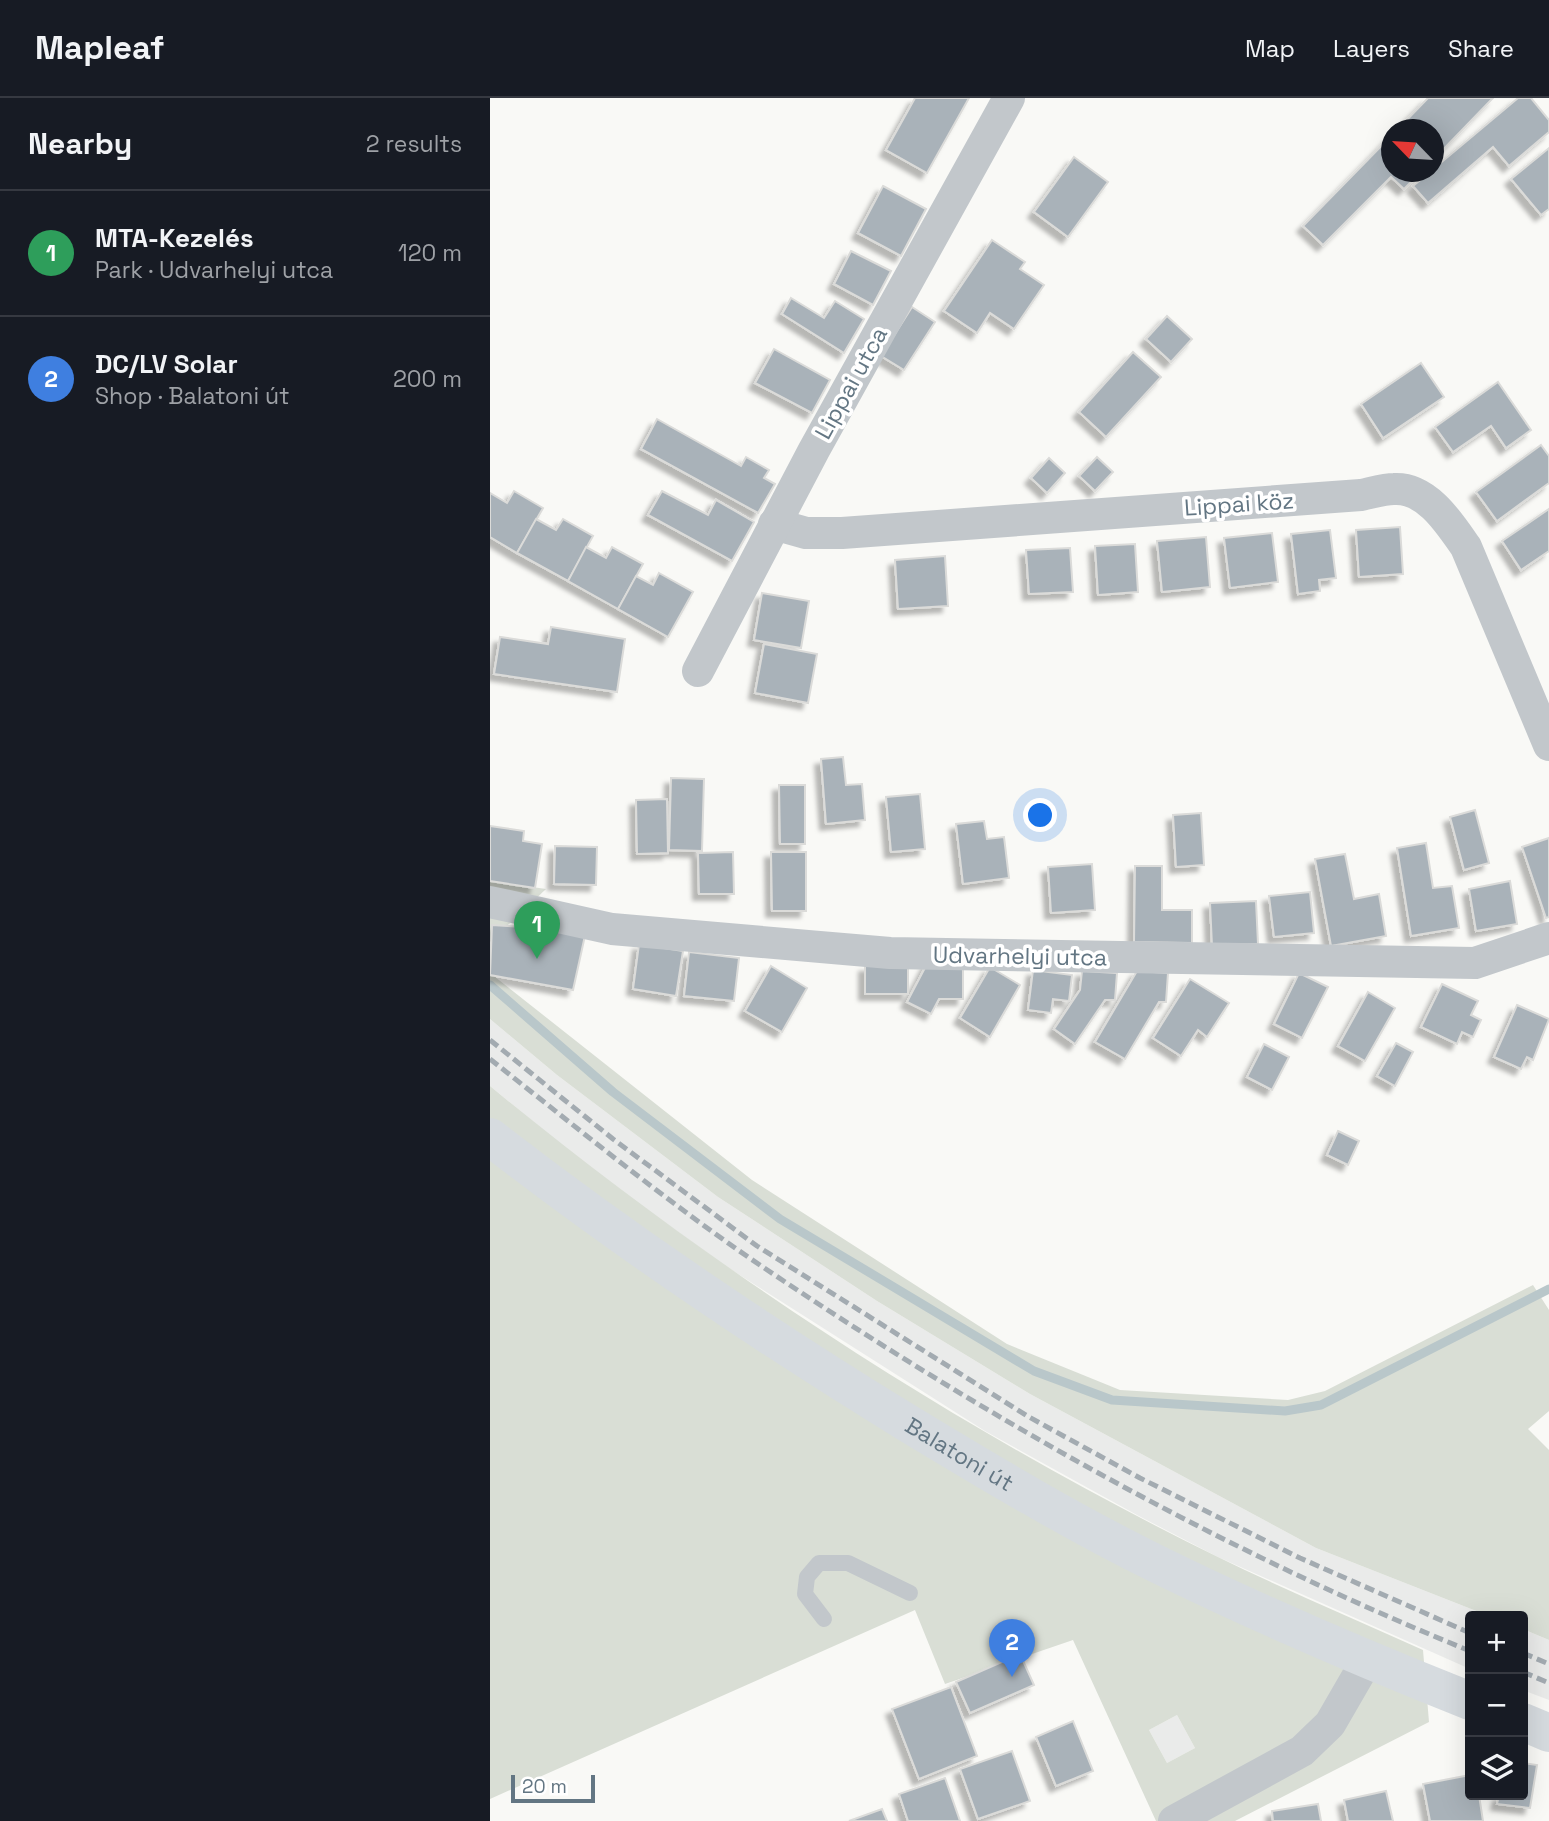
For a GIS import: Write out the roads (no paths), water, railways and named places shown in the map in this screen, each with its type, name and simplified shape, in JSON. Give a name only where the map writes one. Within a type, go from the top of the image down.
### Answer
[{"type":"main road","name":"Balatoni út","points":[[490,1137],[629,1241],[745,1320],[956,1453],[1154,1563],[1367,1660],[1465,1699]]},
{"type":"main road","points":[[1528,1724],[1549,1733]]},
{"type":"street","name":"Lippai utca","points":[[698,671],[774,524],[1009,98]]},
{"type":"street","name":"Lippai köz","points":[[774,524],[806,533],[842,533],[1361,495],[1396,488],[1415,492],[1450,525],[1466,547],[1549,746]]},
{"type":"street","name":"Udvarhelyi utca","points":[[490,902],[612,929],[890,953],[1475,963],[1549,938]]},
{"type":"street","points":[[1475,963],[1549,960]]},
{"type":"street","points":[[1174,1821],[1302,1751],[1330,1724],[1367,1660]]},
{"type":"lane","points":[[824,1619],[811,1605],[805,1587],[811,1570],[819,1563],[848,1563],[910,1593]]},
{"type":"waterway","points":[[490,985],[613,1092],[780,1219],[1034,1371],[1112,1400],[1285,1411],[1321,1405],[1549,1289]]},
{"type":"railway","points":[[490,1040],[613,1139],[757,1246],[1029,1417],[1140,1478],[1300,1558],[1465,1631]]},
{"type":"railway","points":[[490,1059],[717,1235],[923,1371],[1011,1424],[1191,1522],[1282,1568],[1465,1649]]},
{"type":"railway","points":[[1528,1655],[1549,1664]]},
{"type":"railway","points":[[1528,1674],[1549,1683]]},
{"type":"place","name":"MTA-Kezelés","points":[[537,959]]},
{"type":"place","name":"DC/LV Solar","points":[[1012,1677]]}]
